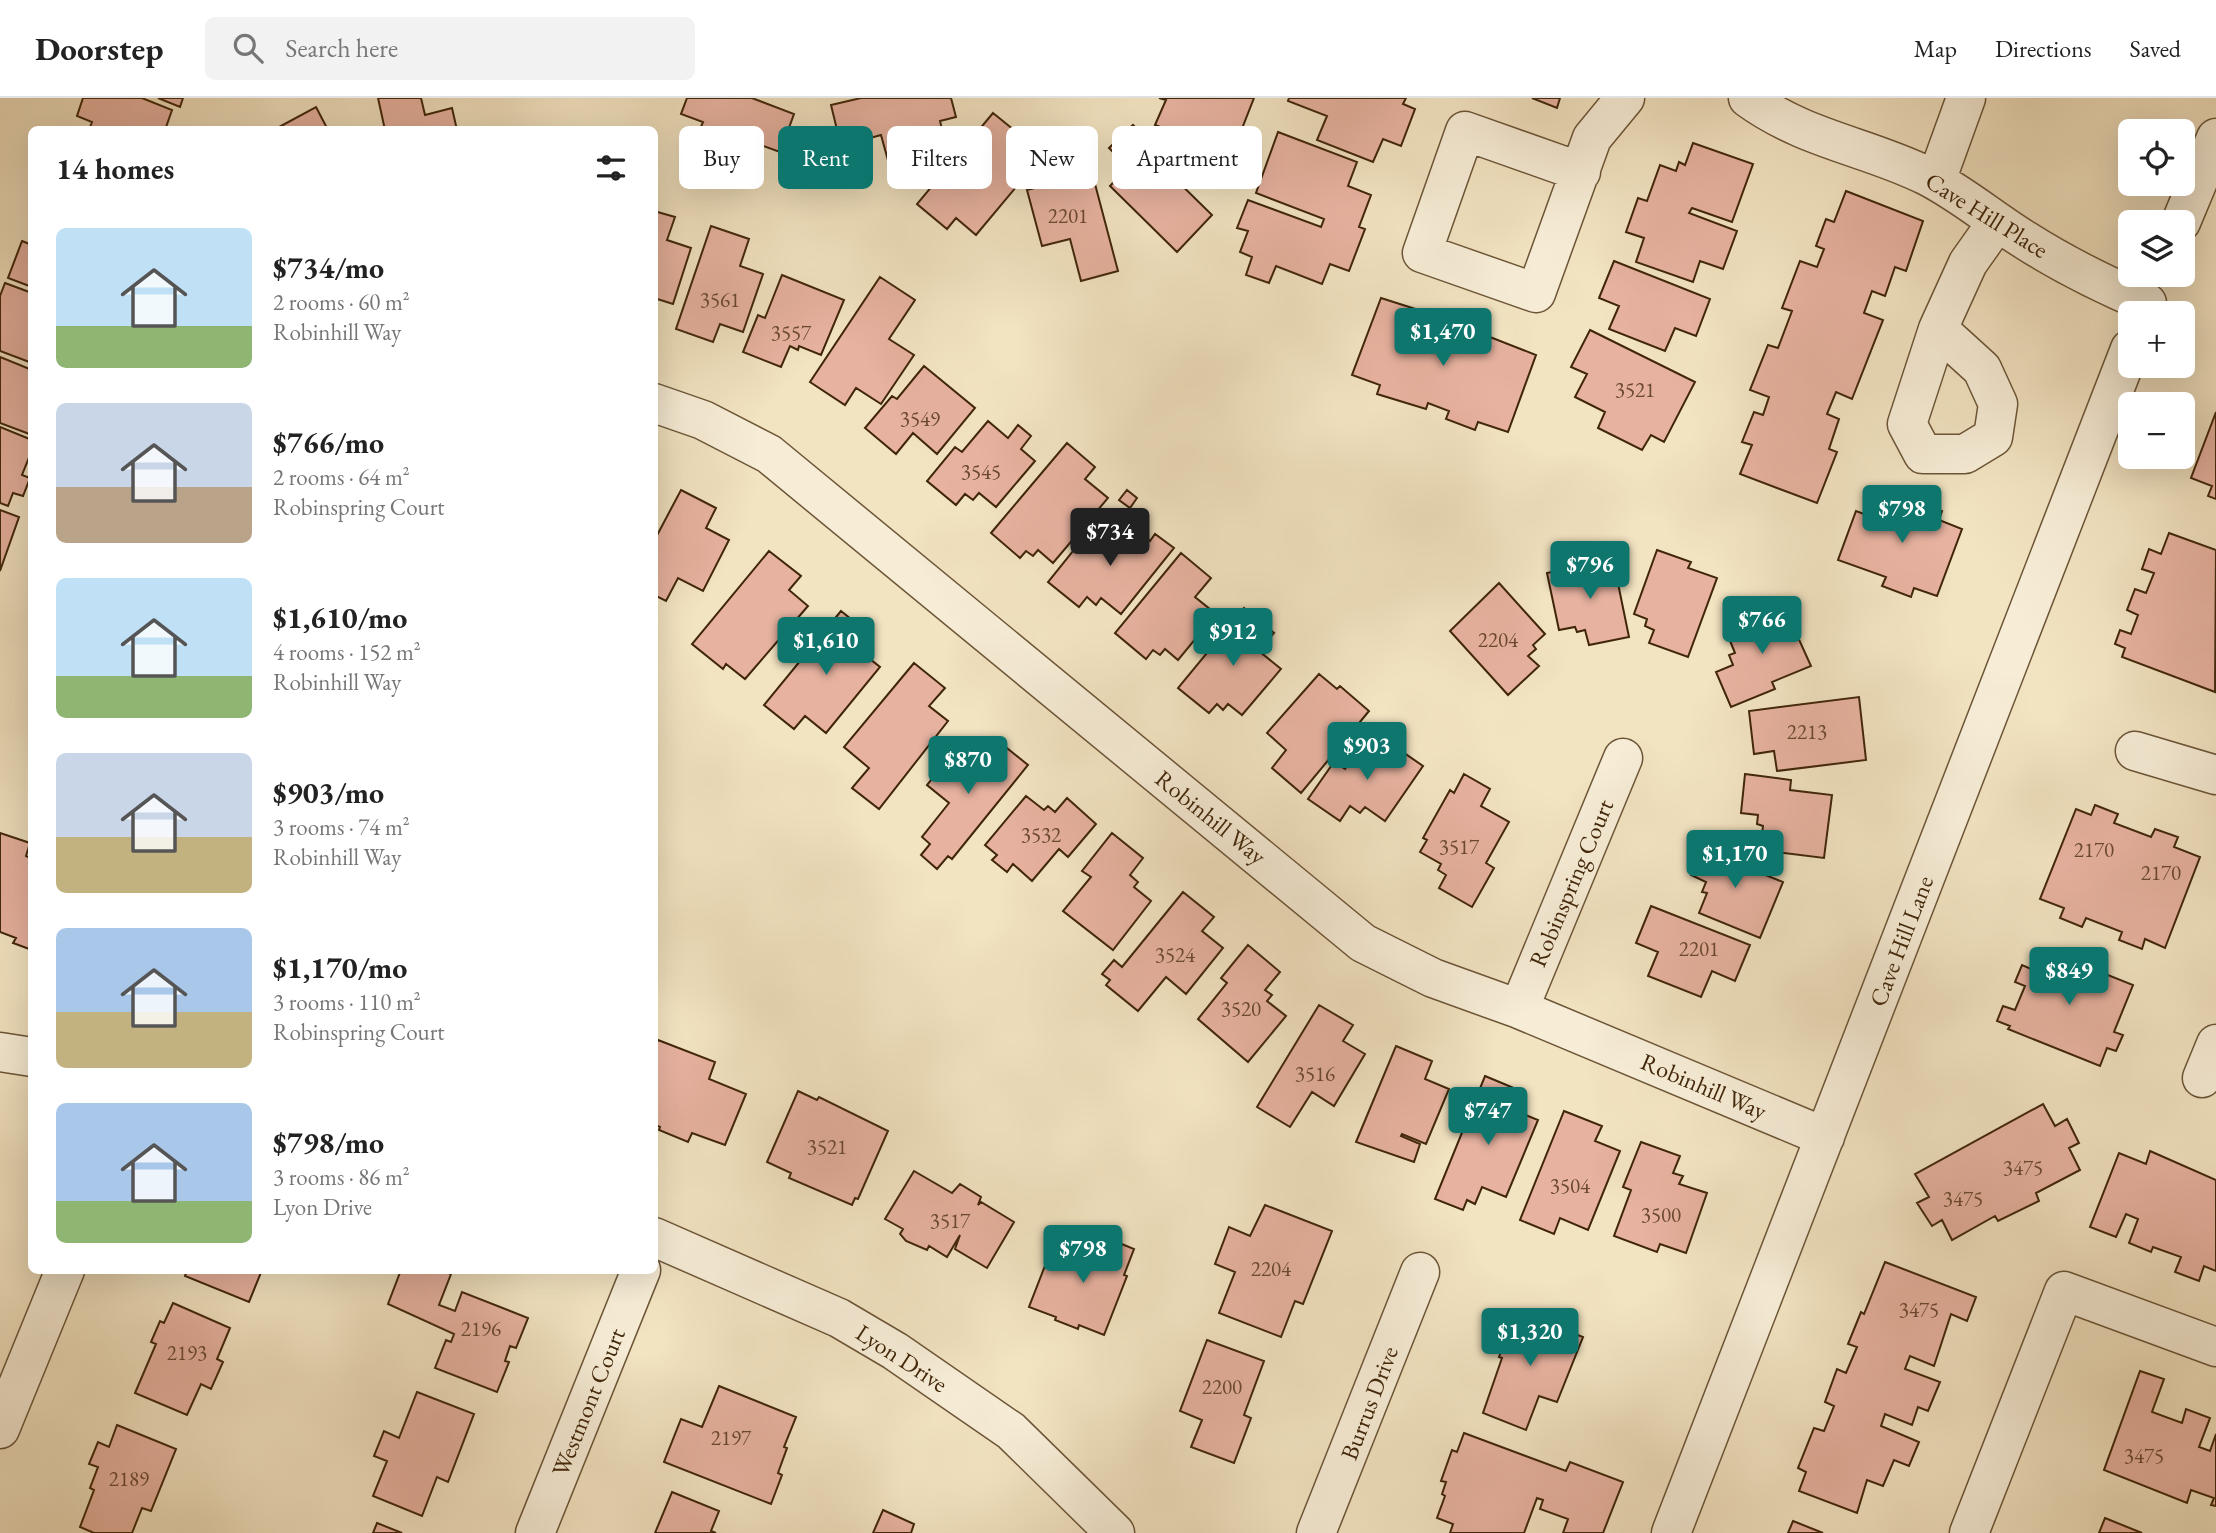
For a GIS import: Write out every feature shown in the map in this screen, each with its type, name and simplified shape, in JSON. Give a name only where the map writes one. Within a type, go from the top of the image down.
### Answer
[{"type":"street","points":[[1581,172],[1465,131],[1422,253],[1536,293],[1581,172],[1592,138],[1625,98]]},
{"type":"street","name":"Cave Hill Place","points":[[1748,98],[1774,117],[1825,140],[1915,170],[1957,192],[1997,222],[2098,281],[2150,297]]},
{"type":"street","points":[[1936,181],[1966,98]]},
{"type":"street","points":[[2186,210],[2216,138]]},
{"type":"street","points":[[1938,329],[1968,263],[1997,222]]},
{"type":"street","name":"Cave Hill Lane","points":[[1671,1533],[2119,378]]},
{"type":"street","name":"Robinhill Way","points":[[658,404],[703,420],[769,454],[1363,943],[1433,978],[1519,1009],[1825,1137]]},
{"type":"street","points":[[2134,751],[2216,775]]},
{"type":"street","name":"Robinspring Court","points":[[1519,1009],[1623,758]]},
{"type":"street","points":[[2202,1079],[2216,1044]]},
{"type":"street","points":[[0,1052],[28,1056]]},
{"type":"street","name":"Lyon Drive","points":[[658,1239],[839,1318],[895,1351],[1011,1431],[1115,1533]]},
{"type":"street","name":"Burrus Drive","points":[[1316,1533],[1420,1272]]},
{"type":"street","points":[[0,1429],[63,1274]]},
{"type":"street","name":"Westmont Court","points":[[535,1533],[639,1274]]},
{"type":"street","points":[[1969,1533],[2064,1291],[2216,1347]]},
{"type":"building","points":[[83,98],[142,98],[172,110],[166,126],[90,126],[92,122],[77,116]]},
{"type":"building","points":[[158,98],[183,98],[180,107]]},
{"type":"building","points":[[378,98],[421,98],[425,115],[452,108],[456,126],[384,126]]},
{"type":"building","points":[[687,98],[752,98],[794,114],[790,126],[778,126],[778,151],[764,146],[764,126],[701,126],[703,122],[681,114]]},
{"type":"building","points":[[861,98],[951,98],[956,117],[940,121],[941,126],[887,126],[887,157],[881,135],[873,137],[873,126],[836,126],[831,105]]},
{"type":"building","points":[[1159,98],[1254,98],[1243,126],[1155,125],[1166,100]]},
{"type":"building","points":[[1289,98],[1406,98],[1403,104],[1415,109],[1401,146],[1383,139],[1373,162],[1317,140],[1327,116],[1288,101]]},
{"type":"building","points":[[1532,98],[1560,98],[1557,108]]},
{"type":"building","points":[[316,107],[326,126],[281,126]]},
{"type":"building","points":[[993,113],[1009,126],[1006,126],[1006,189],[1014,189],[976,235],[956,218],[947,229],[917,204],[930,189],[992,189],[992,126],[982,126]]},
{"type":"building","points":[[1278,132],[1357,162],[1348,186],[1371,195],[1359,227],[1365,229],[1349,271],[1330,264],[1322,284],[1276,266],[1269,283],[1246,275],[1252,257],[1240,252],[1248,231],[1237,228],[1248,200],[1321,227],[1324,219],[1256,193],[1257,189],[1262,189],[1262,176]]},
{"type":"building","points":[[1693,143],[1753,164],[1732,222],[1692,208],[1689,213],[1737,231],[1723,269],[1700,261],[1693,282],[1636,262],[1644,238],[1626,232],[1638,198],[1647,201],[1660,165],[1676,171],[1679,162],[1685,165]]},
{"type":"building","points":[[1096,189],[1118,271],[1081,281],[1070,239],[1042,246],[1027,190]]},
{"type":"building","points":[[1113,189],[1186,189],[1212,215],[1177,252]]},
{"type":"building","points":[[1846,191],[1923,221],[1906,271],[1895,267],[1885,296],[1872,291],[1864,313],[1883,320],[1852,399],[1836,392],[1827,414],[1839,419],[1829,449],[1837,452],[1817,503],[1740,474],[1752,445],[1742,442],[1754,412],[1763,415],[1769,397],[1750,390],[1768,345],[1778,348],[1792,311],[1782,308],[1800,261],[1817,267],[1824,249],[1816,246],[1826,219],[1834,222]]},
{"type":"building","points":[[658,212],[675,217],[667,240],[691,248],[673,304],[658,299]]},
{"type":"building","points":[[711,226],[749,239],[740,266],[763,274],[743,332],[720,324],[713,342],[676,329]]},
{"type":"building","points":[[22,241],[28,243],[28,286],[8,278]]},
{"type":"building","points":[[1614,261],[1710,299],[1696,336],[1675,328],[1665,351],[1609,329],[1619,306],[1599,298]]},
{"type":"building","points":[[782,275],[844,300],[821,355],[799,346],[798,350],[790,346],[781,367],[743,352],[758,315],[765,318]]},
{"type":"building","points":[[880,277],[915,300],[889,339],[914,355],[881,404],[856,388],[845,405],[810,382]]},
{"type":"building","points":[[5,283],[28,292],[28,362],[0,351],[0,296]]},
{"type":"building","points":[[1381,298],[1431,314],[1427,325],[1481,345],[1485,335],[1536,355],[1508,432],[1478,422],[1475,430],[1446,419],[1449,411],[1428,403],[1426,409],[1377,394],[1380,385],[1352,375]]},
{"type":"building","points":[[1590,330],[1695,382],[1664,442],[1651,435],[1642,450],[1598,428],[1605,412],[1575,397],[1587,374],[1571,367]]},
{"type":"building","points":[[0,357],[28,368],[28,434],[0,423]]},
{"type":"building","points":[[924,366],[975,408],[937,454],[913,433],[896,454],[865,428],[892,396],[897,399]]},
{"type":"building","points":[[2216,412],[2216,499],[2208,496],[2212,486],[2191,478]]},
{"type":"building","points":[[988,421],[1008,438],[1018,425],[1031,436],[1021,449],[1035,461],[996,507],[979,493],[973,500],[965,494],[956,505],[927,481],[955,447],[962,452]]},
{"type":"building","points":[[0,427],[28,438],[28,460],[22,475],[28,477],[28,483],[23,496],[13,493],[8,506],[0,503]]},
{"type":"building","points":[[1067,443],[1095,467],[1085,479],[1108,498],[1053,563],[1038,550],[1033,556],[1026,551],[1020,558],[991,533]]},
{"type":"building","points":[[681,490],[716,508],[706,528],[729,540],[703,591],[678,578],[666,601],[658,597],[658,533]]},
{"type":"building","points":[[1127,490],[1137,498],[1130,508],[1119,500]]},
{"type":"building","points":[[1885,490],[1942,511],[1939,520],[1962,529],[1937,596],[1914,588],[1911,597],[1882,586],[1886,577],[1838,560],[1856,511],[1875,518]]},
{"type":"building","points":[[0,510],[19,517],[0,571]]},
{"type":"building","points":[[1111,523],[1131,539],[1138,531],[1150,541],[1155,534],[1174,548],[1121,614],[1101,598],[1096,605],[1087,597],[1079,607],[1048,582],[1085,536],[1095,543]]},
{"type":"building","points":[[2169,533],[2216,550],[2215,692],[2122,657],[2125,648],[2115,644],[2120,630],[2131,634],[2138,615],[2127,610],[2135,589],[2146,593],[2154,573],[2142,569],[2149,549],[2161,554]]},
{"type":"building","points":[[1657,550],[1691,562],[1688,568],[1717,578],[1688,657],[1649,643],[1654,630],[1645,626],[1647,619],[1634,614]]},
{"type":"building","points":[[769,551],[801,576],[789,590],[808,606],[745,679],[726,664],[723,669],[692,644]]},
{"type":"building","points":[[1181,553],[1211,578],[1195,597],[1216,614],[1178,660],[1165,649],[1160,655],[1153,650],[1146,659],[1115,633]]},
{"type":"building","points":[[1613,559],[1629,637],[1589,645],[1585,630],[1577,632],[1575,627],[1559,630],[1547,573]]},
{"type":"building","points":[[1499,583],[1545,634],[1533,645],[1536,649],[1528,656],[1539,666],[1508,695],[1450,631]]},
{"type":"building","points":[[1782,602],[1811,666],[1772,682],[1775,689],[1731,707],[1716,672],[1733,665],[1729,655],[1735,653],[1726,631],[1761,617],[1759,612]]},
{"type":"building","points":[[1244,608],[1274,633],[1259,651],[1281,669],[1242,715],[1228,704],[1223,710],[1217,704],[1209,713],[1178,688]]},
{"type":"building","points":[[841,611],[872,636],[860,651],[880,667],[826,733],[805,716],[794,729],[764,705]]},
{"type":"building","points":[[914,663],[945,688],[929,706],[948,721],[879,809],[852,788],[869,768],[844,747]]},
{"type":"building","points":[[1319,674],[1337,689],[1340,686],[1369,711],[1301,793],[1272,768],[1286,750],[1267,733]]},
{"type":"building","points":[[1859,697],[1866,760],[1777,771],[1774,751],[1754,754],[1749,711]]},
{"type":"building","points":[[1367,737],[1390,752],[1394,746],[1423,766],[1385,821],[1365,807],[1360,813],[1350,806],[1340,821],[1308,799],[1334,762],[1345,769]]},
{"type":"building","points":[[964,739],[985,756],[997,740],[1028,765],[952,859],[948,856],[937,869],[921,855],[930,844],[922,837],[949,803],[927,785]]},
{"type":"building","points":[[1464,774],[1490,789],[1481,806],[1509,822],[1486,863],[1494,868],[1472,907],[1439,888],[1446,875],[1438,870],[1441,864],[1420,852],[1427,840],[1423,838],[1450,790],[1454,793]]},
{"type":"building","points":[[1745,774],[1791,780],[1790,790],[1832,795],[1824,858],[1760,850],[1763,826],[1757,824],[1758,815],[1741,813]]},
{"type":"building","points":[[1026,796],[1044,810],[1048,806],[1055,812],[1067,798],[1096,824],[1068,857],[1059,849],[1032,881],[1013,864],[1007,872],[992,860],[997,855],[985,845]]},
{"type":"building","points":[[2095,805],[2118,814],[2114,823],[2151,837],[2155,829],[2178,837],[2174,847],[2200,857],[2165,948],[2145,939],[2142,949],[2119,940],[2122,932],[2086,918],[2082,927],[2060,918],[2064,908],[2040,899],[2076,809],[2091,815]]},
{"type":"building","points":[[0,833],[28,842],[28,949],[13,943],[16,938],[0,932]]},
{"type":"building","points":[[1112,833],[1143,858],[1130,875],[1138,882],[1134,887],[1151,901],[1113,950],[1063,911],[1091,877],[1082,871]]},
{"type":"building","points":[[1705,840],[1746,856],[1743,866],[1783,882],[1760,938],[1699,913],[1707,893],[1702,892],[1706,882],[1691,875]]},
{"type":"building","points":[[1183,892],[1214,917],[1202,931],[1223,948],[1186,994],[1166,977],[1138,1011],[1106,985],[1110,980],[1102,974],[1114,960],[1122,967]]},
{"type":"building","points":[[1651,906],[1750,945],[1735,981],[1712,971],[1701,997],[1648,976],[1658,952],[1636,943]]},
{"type":"building","points":[[1248,945],[1280,972],[1265,990],[1272,995],[1267,1001],[1286,1016],[1248,1062],[1198,1019],[1227,983],[1221,978]]},
{"type":"building","points":[[2040,948],[2133,985],[2114,1032],[2123,1035],[2116,1051],[2107,1048],[2100,1066],[2008,1029],[2010,1026],[1997,1021],[2003,1006],[2015,1010],[2025,986],[2015,982],[2022,965],[2031,969]]},
{"type":"building","points":[[1319,1005],[1353,1025],[1343,1041],[1365,1054],[1334,1106],[1312,1092],[1290,1127],[1257,1107]]},
{"type":"building","points":[[658,1040],[715,1062],[709,1079],[746,1094],[725,1145],[692,1133],[688,1142],[659,1130]]},
{"type":"building","points":[[1396,1046],[1432,1061],[1425,1079],[1449,1089],[1426,1144],[1402,1134],[1401,1136],[1420,1144],[1414,1162],[1356,1142]]},
{"type":"building","points":[[1485,1076],[1521,1091],[1513,1110],[1538,1120],[1506,1197],[1482,1187],[1475,1204],[1467,1200],[1463,1210],[1435,1199]]},
{"type":"building","points":[[798,1091],[817,1100],[819,1097],[888,1131],[858,1199],[855,1198],[852,1205],[789,1178],[791,1173],[767,1162]]},
{"type":"building","points":[[2043,1104],[2055,1126],[2067,1119],[2079,1143],[2069,1148],[2080,1170],[2036,1193],[2039,1201],[1998,1221],[1995,1216],[1952,1240],[1942,1220],[1932,1226],[1917,1203],[1929,1197],[1915,1174]]},
{"type":"building","points":[[1564,1111],[1602,1126],[1595,1141],[1620,1151],[1588,1230],[1560,1218],[1554,1234],[1520,1220]]},
{"type":"building","points":[[1641,1142],[1680,1156],[1673,1173],[1683,1176],[1679,1184],[1707,1193],[1686,1253],[1660,1244],[1657,1252],[1614,1236],[1631,1190],[1623,1187]]},
{"type":"building","points":[[2150,1151],[2216,1180],[2216,1271],[2204,1266],[2199,1281],[2175,1272],[2181,1257],[2153,1247],[2151,1252],[2129,1243],[2138,1219],[2126,1214],[2116,1237],[2090,1227],[2119,1153],[2146,1164]]},
{"type":"building","points":[[914,1171],[952,1193],[960,1184],[981,1197],[978,1205],[981,1202],[1014,1222],[987,1268],[955,1249],[960,1235],[947,1257],[929,1246],[927,1250],[906,1241],[900,1234],[903,1229],[885,1219]]},
{"type":"building","points":[[1265,1205],[1332,1231],[1303,1304],[1295,1301],[1281,1337],[1219,1313],[1235,1272],[1215,1264],[1229,1227],[1250,1236]]},
{"type":"building","points":[[1100,1235],[1134,1249],[1124,1275],[1127,1276],[1104,1335],[1079,1325],[1078,1329],[1029,1307],[1053,1245],[1086,1258],[1089,1252],[1093,1253]]},
{"type":"building","points":[[1885,1262],[1976,1297],[1967,1321],[1951,1314],[1934,1366],[1910,1356],[1905,1369],[1940,1382],[1928,1411],[1918,1407],[1912,1425],[1885,1414],[1881,1426],[1919,1442],[1909,1466],[1894,1460],[1883,1486],[1867,1480],[1857,1513],[1799,1491],[1806,1472],[1798,1468],[1814,1428],[1824,1431],[1834,1406],[1825,1402],[1837,1369],[1846,1373],[1857,1347],[1848,1344],[1861,1312],[1864,1314]]},
{"type":"building","points":[[186,1274],[260,1274],[249,1302]]},
{"type":"building","points":[[399,1274],[451,1274],[439,1305],[455,1311],[462,1292],[528,1318],[516,1348],[510,1346],[505,1361],[509,1362],[497,1392],[435,1368],[446,1340],[451,1342],[454,1334],[388,1304]]},
{"type":"building","points":[[173,1303],[230,1328],[217,1359],[223,1362],[211,1389],[201,1384],[187,1415],[135,1393],[156,1344],[151,1342],[160,1321],[164,1323]]},
{"type":"building","points":[[1514,1310],[1583,1337],[1557,1402],[1539,1396],[1526,1430],[1483,1413],[1502,1358],[1499,1357],[1504,1343],[1502,1341]]},
{"type":"building","points":[[1207,1340],[1264,1361],[1244,1415],[1251,1418],[1234,1463],[1191,1447],[1202,1420],[1180,1411]]},
{"type":"building","points":[[2140,1371],[2164,1379],[2152,1412],[2182,1423],[2186,1409],[2210,1418],[2199,1447],[2210,1451],[2216,1434],[2216,1506],[2211,1505],[2214,1498],[2191,1490],[2187,1503],[2104,1470]]},
{"type":"building","points":[[719,1386],[796,1417],[784,1447],[787,1448],[778,1473],[782,1475],[771,1504],[664,1462],[681,1419],[702,1427]]},
{"type":"building","points":[[417,1392],[474,1414],[448,1482],[437,1477],[422,1516],[373,1496],[387,1461],[374,1456],[384,1431],[399,1438]]},
{"type":"building","points":[[117,1425],[176,1449],[151,1511],[142,1508],[132,1533],[94,1533],[80,1527],[94,1490],[90,1488],[98,1467],[89,1464],[98,1442],[109,1447]]},
{"type":"building","points":[[1464,1433],[1566,1471],[1570,1462],[1623,1482],[1603,1533],[1563,1533],[1568,1519],[1540,1509],[1543,1500],[1537,1498],[1524,1533],[1450,1533],[1453,1524],[1437,1518],[1445,1496],[1442,1494],[1446,1482],[1441,1481],[1452,1450],[1457,1452]]},
{"type":"building","points":[[672,1492],[719,1511],[711,1531],[716,1533],[655,1533]]},
{"type":"building","points":[[883,1510],[914,1524],[911,1533],[873,1533]]},
{"type":"building","points":[[2105,1518],[2142,1533],[2099,1533]]},
{"type":"building","points":[[1793,1521],[1823,1533],[1788,1533]]},
{"type":"building","points":[[377,1523],[402,1533],[373,1533]]}]
